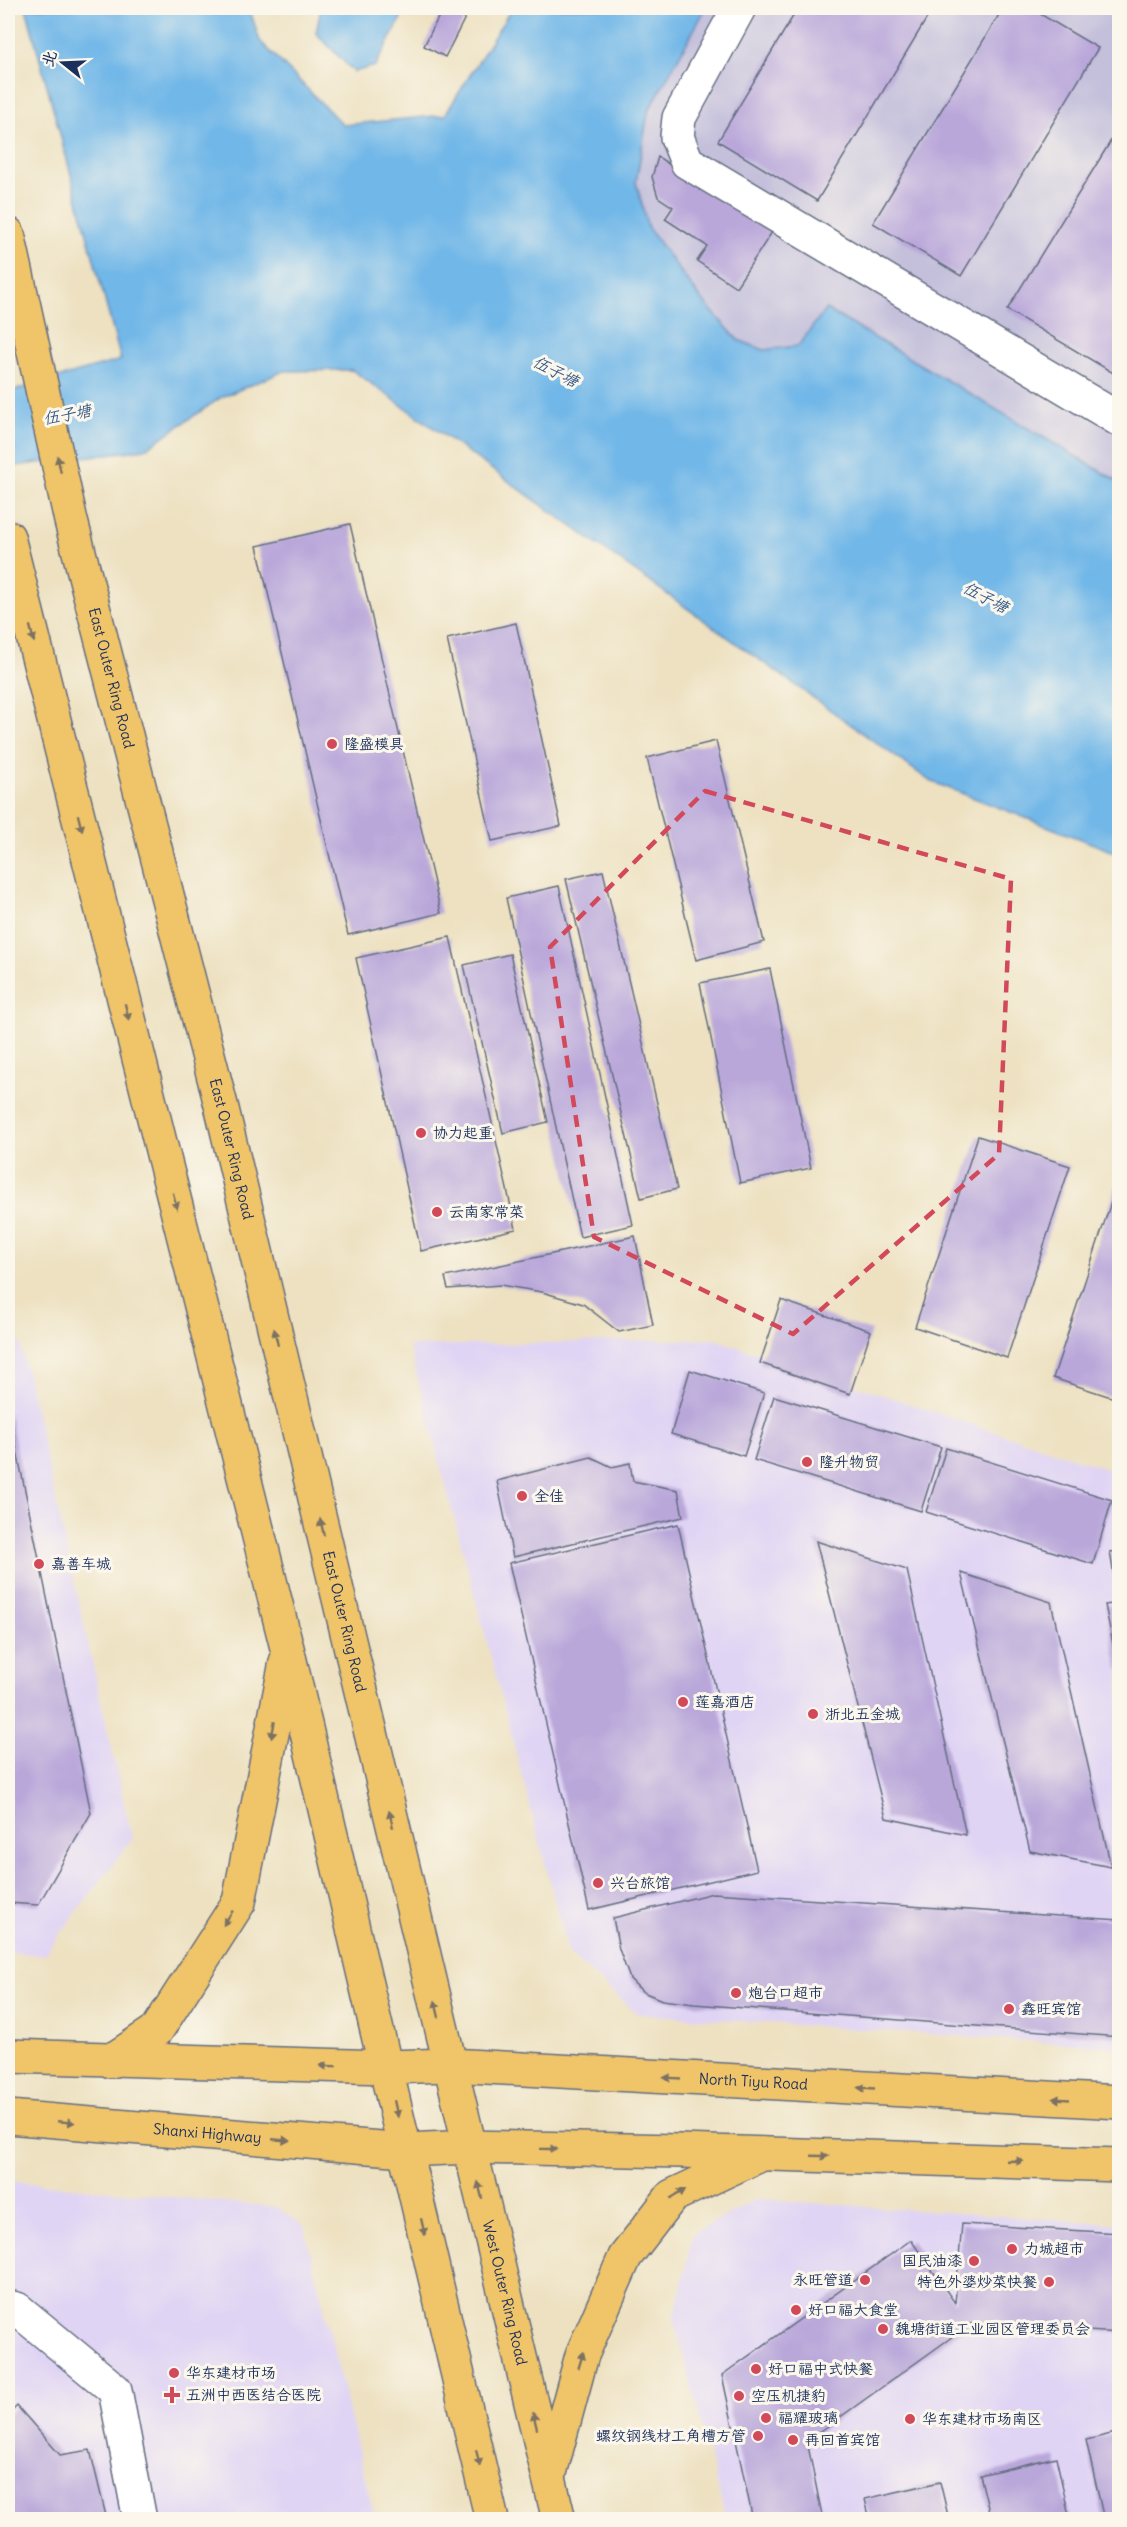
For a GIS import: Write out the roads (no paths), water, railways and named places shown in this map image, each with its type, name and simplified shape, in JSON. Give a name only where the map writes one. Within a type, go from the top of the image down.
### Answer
[{"type":"main road","name":"East Outer Ring Road","points":[[8,234],[71,521],[222,1109],[450,2066]]},
{"type":"main road","points":[[8,537],[288,1652],[492,2520]]},
{"type":"main road","points":[[111,2061],[157,2030],[239,1902],[288,1652]]},
{"type":"main road","points":[[8,2056],[111,2061],[386,2067]]},
{"type":"main road","name":"North Tiyu Road","points":[[386,2067],[450,2066],[1119,2102]]},
{"type":"main road","name":"West Outer Ring Road","points":[[450,2066],[559,2520]]},
{"type":"main road","name":"Shanxi Highway","points":[[8,2117],[405,2150]]},
{"type":"main road","points":[[405,2150],[470,2147],[1119,2165]]},
{"type":"main road","points":[[549,2478],[582,2355],[625,2257],[672,2196],[762,2154]]},
{"type":"lane","points":[[739,8],[679,118],[677,137],[687,162],[1119,420]]},
{"type":"lane","points":[[10,2312],[115,2390],[140,2520]]},
{"type":"water","name":"伍子塘","points":[[26,8],[249,8],[260,41],[343,125],[445,115],[512,8],[706,8],[648,112],[636,182],[648,228],[701,299],[738,340],[764,350],[798,346],[826,309],[1119,482],[1119,854],[930,781],[352,370],[284,371],[222,397],[145,449],[8,467],[8,392],[121,360]]},
{"type":"water","points":[[321,8],[402,8],[401,19],[375,66],[354,72],[316,33]]},
{"type":"place","name":"隆盛模具","points":[[332,744]]},
{"type":"place","name":"协力起重","points":[[421,1133]]},
{"type":"place","name":"云南家常菜","points":[[437,1212]]},
{"type":"place","name":"隆升物贸","points":[[807,1462]]},
{"type":"place","name":"全佳","points":[[522,1496]]},
{"type":"place","name":"嘉善车城","points":[[39,1564]]},
{"type":"place","name":"莲嘉酒店","points":[[683,1702]]},
{"type":"place","name":"浙北五金城","points":[[813,1714]]},
{"type":"place","name":"兴台旅馆","points":[[598,1883]]},
{"type":"place","name":"炮台口超市","points":[[736,1993]]},
{"type":"place","name":"鑫旺宾馆","points":[[1009,2009]]},
{"type":"place","name":"力城超市","points":[[1012,2249]]},
{"type":"place","name":"国民油漆","points":[[974,2261]]},
{"type":"place","name":"永旺管道","points":[[865,2280]]},
{"type":"place","name":"特色外婆炒菜快餐","points":[[1049,2282]]},
{"type":"place","name":"好口福大食堂","points":[[796,2310]]},
{"type":"place","name":"魏塘街道工业园区管理委员会","points":[[883,2329]]},
{"type":"place","name":"好口福中式快餐","points":[[756,2369]]},
{"type":"place","name":"华东建材市场","points":[[174,2373]]},
{"type":"place","name":"五洲中西医结合医院","points":[[172,2395]]},
{"type":"place","name":"空压机捷豹","points":[[739,2396]]},
{"type":"place","name":"福耀玻璃","points":[[766,2418]]},
{"type":"place","name":"华东建材市场南区","points":[[910,2419]]},
{"type":"place","name":"螺纹钢线材工角槽方管","points":[[758,2436]]},
{"type":"place","name":"再回首宾馆","points":[[793,2440]]}]
